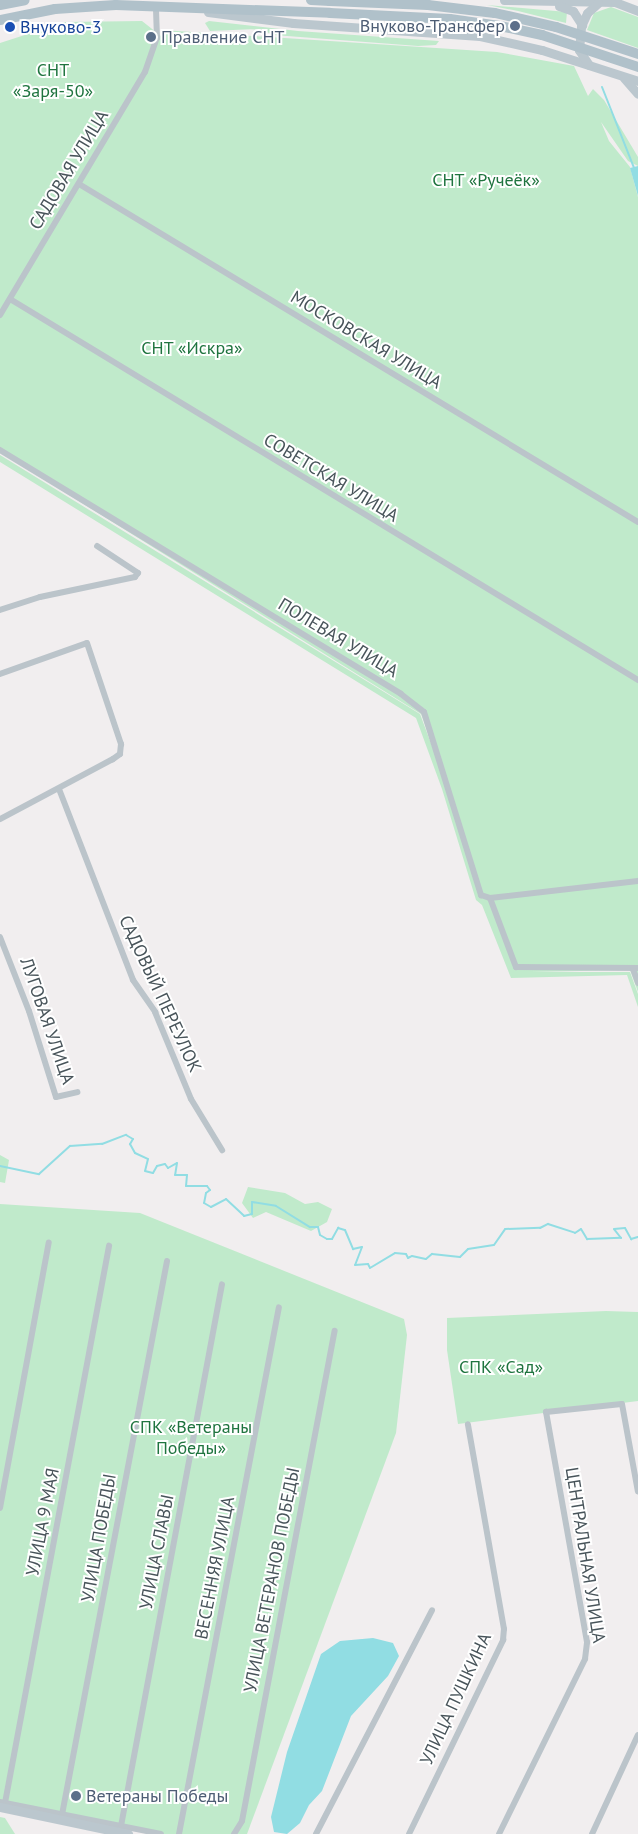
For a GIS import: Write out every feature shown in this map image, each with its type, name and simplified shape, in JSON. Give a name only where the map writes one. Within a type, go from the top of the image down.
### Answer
[{"type":"main road","points":[[0,5],[24,0]]},
{"type":"main road","points":[[311,0],[428,5],[501,14],[550,26],[638,54]]},
{"type":"main road","points":[[504,0],[551,3],[616,1],[638,11]]},
{"type":"main road","points":[[551,3],[574,11],[582,25]]},
{"type":"main road","points":[[589,65],[578,50],[582,25],[588,11],[598,3]]},
{"type":"main road","points":[[0,20],[64,8],[156,5],[450,19],[500,26],[542,35],[638,66]]},
{"type":"main road","points":[[184,6],[292,22],[475,35],[542,50],[635,78]]},
{"type":"main road","points":[[615,73],[629,81],[638,94]]},
{"type":"main road","points":[[2,1804],[128,1834]]},
{"type":"street","name":"САДОВАЯ УЛИЦА","points":[[0,315],[145,72],[157,38],[156,5]]},
{"type":"street","name":"МОСКОВСКАЯ УЛИЦА","points":[[79,184],[638,522]]},
{"type":"street","name":"СОВЕТСКАЯ УЛИЦА","points":[[10,299],[638,680]]},
{"type":"street","name":"ПОЛЕВАЯ УЛИЦА","points":[[0,450],[401,694],[424,712],[481,895],[490,898],[516,967],[635,968]]},
{"type":"street","points":[[0,610],[40,597],[135,577],[138,573],[97,546]]},
{"type":"street","points":[[0,674],[87,643],[121,744],[120,754],[60,789],[0,819]]},
{"type":"street","name":"САДОВЫЙ ПЕРЕУЛОК","points":[[60,789],[133,980],[155,1012],[191,1099],[222,1150]]},
{"type":"street","points":[[490,898],[638,881]]},
{"type":"street","name":"ЛУГОВАЯ УЛИЦА","points":[[0,937],[29,1011],[56,1097],[76,1092]]},
{"type":"street","points":[[635,968],[638,983]]},
{"type":"street","points":[[0,1508],[49,1242]]},
{"type":"street","name":"УЛИЦА 9 МАЯ","points":[[2,1804],[109,1246]]},
{"type":"street","name":"УЛИЦА ПОБЕДЫ","points":[[61,1817],[167,1261]]},
{"type":"street","name":"УЛИЦА СЛАВЫ","points":[[122,1826],[222,1284]]},
{"type":"street","name":"ВЕСЕННЯЯ УЛИЦА","points":[[179,1834],[279,1308]]},
{"type":"street","name":"УЛИЦА ВЕТЕРАНОВ ПОБЕДЫ","points":[[234,1834],[242,1821],[335,1331]]},
{"type":"street","name":"ЦЕНТРАЛЬНАЯ УЛИЦА","points":[[499,1834],[585,1659],[587,1642],[546,1412],[622,1404],[638,1492]]},
{"type":"street","name":"УЛИЦА ПУШКИНА","points":[[408,1834],[503,1640],[504,1629],[468,1424]]},
{"type":"street","points":[[316,1834],[432,1610]]},
{"type":"street","points":[[592,1834],[638,1735]]},
{"type":"street","points":[[61,1817],[161,1834]]},
{"type":"green space","points":[[487,5],[567,12],[566,23],[518,11]]},
{"type":"green space","points":[[611,7],[638,17],[638,48],[587,30],[594,13]]},
{"type":"green space","name":"СНТ «Искра»","points":[[142,21],[161,36],[162,30],[497,52],[574,66],[588,96],[593,89],[604,100],[638,157],[638,166],[628,161],[601,122],[609,141],[630,167],[638,197],[638,992],[630,970],[531,972],[630,972],[638,994],[638,1007],[627,975],[511,978],[482,905],[476,900],[442,789],[416,718],[0,462],[0,455],[420,714],[447,786],[421,714],[0,452],[0,43],[65,22]]},
{"type":"green space","points":[[209,21],[298,31],[439,41],[436,45],[418,46],[274,35],[259,29],[210,31],[205,23]]},
{"type":"green space","points":[[0,1155],[9,1160],[5,1183],[0,1182]]},
{"type":"green space","points":[[248,1187],[285,1193],[305,1204],[318,1202],[332,1209],[327,1222],[311,1231],[266,1212],[253,1218],[242,1203]]},
{"type":"green space","name":"СПК «Ветераны Победы»","points":[[0,1204],[140,1213],[404,1319],[407,1335],[396,1433],[247,1834],[151,1834],[0,1801]]},
{"type":"green space","name":"СПК «Сад»","points":[[606,1311],[638,1312],[638,1401],[458,1424],[447,1350],[447,1318]]},
{"type":"green space","points":[[0,1817],[5,1818],[15,1834],[0,1834]]},
{"type":"water","points":[[638,166],[638,196],[630,168]]},
{"type":"water","points":[[373,1638],[393,1643],[399,1656],[388,1676],[351,1716],[322,1791],[309,1805],[300,1823],[287,1834],[274,1832],[271,1817],[287,1752],[321,1654],[340,1641]]},
{"type":"waterway","points":[[602,87],[634,168]]},
{"type":"waterway","points":[[0,1166],[39,1174],[70,1146],[102,1144],[126,1135],[133,1139],[130,1144],[135,1153],[148,1159],[145,1171],[153,1173],[157,1166],[165,1164],[168,1168],[177,1163],[175,1175],[187,1175],[186,1186],[207,1186],[210,1190],[206,1193],[204,1203],[211,1207],[226,1199],[244,1216],[252,1214],[252,1202],[276,1206],[310,1227],[318,1227],[320,1235],[327,1239],[332,1239],[338,1228],[345,1230],[353,1249],[362,1247],[355,1265],[368,1264],[370,1268],[395,1253],[406,1254],[408,1258],[412,1256],[426,1259],[432,1254],[460,1257],[468,1249],[494,1245],[505,1229],[540,1228],[548,1224],[575,1233],[581,1229],[587,1239],[621,1238],[614,1229],[625,1228],[631,1239],[638,1237]]},
{"type":"place","name":"Внуково-Трансфер","points":[[515,26]]},
{"type":"place","name":"Внуково-3","points":[[10,27]]},
{"type":"place","name":"Правление СНТ","points":[[151,37]]},
{"type":"place","name":"Ветераны Победы","points":[[76,1796]]},
{"type":"park label","name":"СНТ «Заря-50»","points":[[53,81]]},
{"type":"park label","name":"СНТ «Ручеёк»","points":[[486,180]]}]
